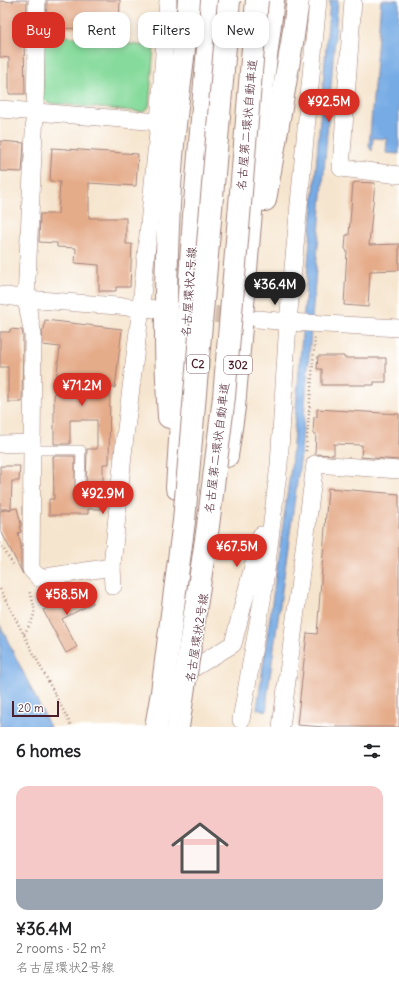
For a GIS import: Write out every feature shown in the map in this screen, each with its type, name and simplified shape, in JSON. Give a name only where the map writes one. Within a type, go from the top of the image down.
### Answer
[{"type":"highway","points":[[176,504],[168,393],[166,249],[172,155],[187,32],[189,0]]},
{"type":"highway","name":"名古屋環状2号線","points":[[145,727],[173,562],[194,215],[212,0]]},
{"type":"highway","name":"名古屋第二環状自動車道","points":[[156,727],[162,692],[184,521],[228,0]]},
{"type":"highway","name":"名古屋第二環状自動車道","points":[[178,727],[208,526],[224,397],[257,0]]},
{"type":"highway","name":"名古屋環状2号線","points":[[184,727],[234,407],[261,98],[273,0]]},
{"type":"highway","points":[[240,344],[292,43],[298,0]]},
{"type":"street","points":[[37,0],[35,112],[26,298],[32,335],[31,568],[39,578],[112,567]]},
{"type":"street","points":[[112,586],[112,567],[124,444],[148,308],[158,122],[168,0]]},
{"type":"street","points":[[241,720],[263,595],[279,465],[304,323],[318,0]]},
{"type":"street","points":[[353,0],[341,168],[399,175]]},
{"type":"street","points":[[0,109],[158,122]]},
{"type":"street","points":[[0,295],[148,308]]},
{"type":"street","points":[[258,319],[399,328]]},
{"type":"street","points":[[0,444],[32,447]]},
{"type":"street","points":[[281,727],[315,464],[399,470]]},
{"type":"street","points":[[192,669],[233,644],[279,465]]},
{"type":"lane","points":[[32,447],[81,450],[80,486]]},
{"type":"path","points":[[304,323],[306,462],[315,464]]},
{"type":"path","points":[[0,543],[15,568]]},
{"type":"path","points":[[24,634],[33,618],[35,606],[27,587]]},
{"type":"path","points":[[0,589],[72,727]]},
{"type":"green space","points":[[65,36],[73,37],[73,48],[130,48],[130,44],[138,45],[138,48],[154,48],[149,107],[143,112],[48,103],[43,98],[43,48],[65,48]]},
{"type":"water","points":[[330,0],[338,0],[301,454],[267,698],[267,711],[257,709],[291,467]]},
{"type":"water","points":[[381,0],[399,0],[399,154],[386,153],[387,139],[373,138],[372,151],[369,147]]},
{"type":"water","points":[[0,625],[50,727],[0,727]]},
{"type":"building","points":[[13,0],[27,0],[27,12],[12,12],[12,48],[24,48],[25,94],[9,94],[9,58],[0,57],[0,1],[13,2]]},
{"type":"building","points":[[47,0],[120,0],[120,12],[73,12],[73,28],[65,28],[65,12],[47,12]]},
{"type":"building","points":[[0,141],[24,143],[22,172],[0,171]]},
{"type":"building","points":[[52,148],[138,154],[136,186],[89,183],[89,218],[126,218],[126,244],[132,244],[130,287],[116,287],[116,291],[99,291],[99,265],[75,263],[76,248],[57,247],[57,243],[39,242],[40,214],[58,214],[60,182],[50,181]]},
{"type":"building","points":[[353,183],[375,183],[369,245],[399,244],[399,270],[370,271],[368,307],[344,305],[347,251],[345,249],[346,235],[349,235]]},
{"type":"building","points":[[45,320],[122,329],[115,388],[110,387],[109,464],[103,464],[103,509],[88,509],[88,514],[49,515],[49,499],[54,499],[53,456],[75,456],[75,488],[79,492],[83,491],[86,486],[87,449],[97,449],[97,420],[70,420],[70,444],[54,444],[54,398],[60,347],[43,345],[42,330],[44,330]]},
{"type":"building","points":[[10,329],[22,330],[23,336],[22,402],[8,402],[8,367],[0,367],[0,332],[10,332]]},
{"type":"building","points":[[318,356],[344,356],[344,358],[386,358],[386,382],[374,382],[374,385],[322,385],[322,369],[317,369]]},
{"type":"building","points":[[317,409],[399,414],[399,460],[361,457],[362,445],[334,444],[334,455],[315,454],[316,434],[313,434],[314,417],[317,417]]},
{"type":"building","points":[[0,466],[20,466],[19,481],[12,481],[11,509],[0,509]]},
{"type":"building","points":[[328,488],[399,494],[399,727],[324,727],[297,725],[307,633],[317,634]]},
{"type":"building","points":[[17,508],[21,524],[21,532],[18,533],[21,545],[21,569],[23,574],[0,529],[0,511]]},
{"type":"building","points":[[86,588],[93,603],[62,619],[77,647],[66,653],[43,610]]},
{"type":"tunnel","points":[[190,312],[242,317]]}]
